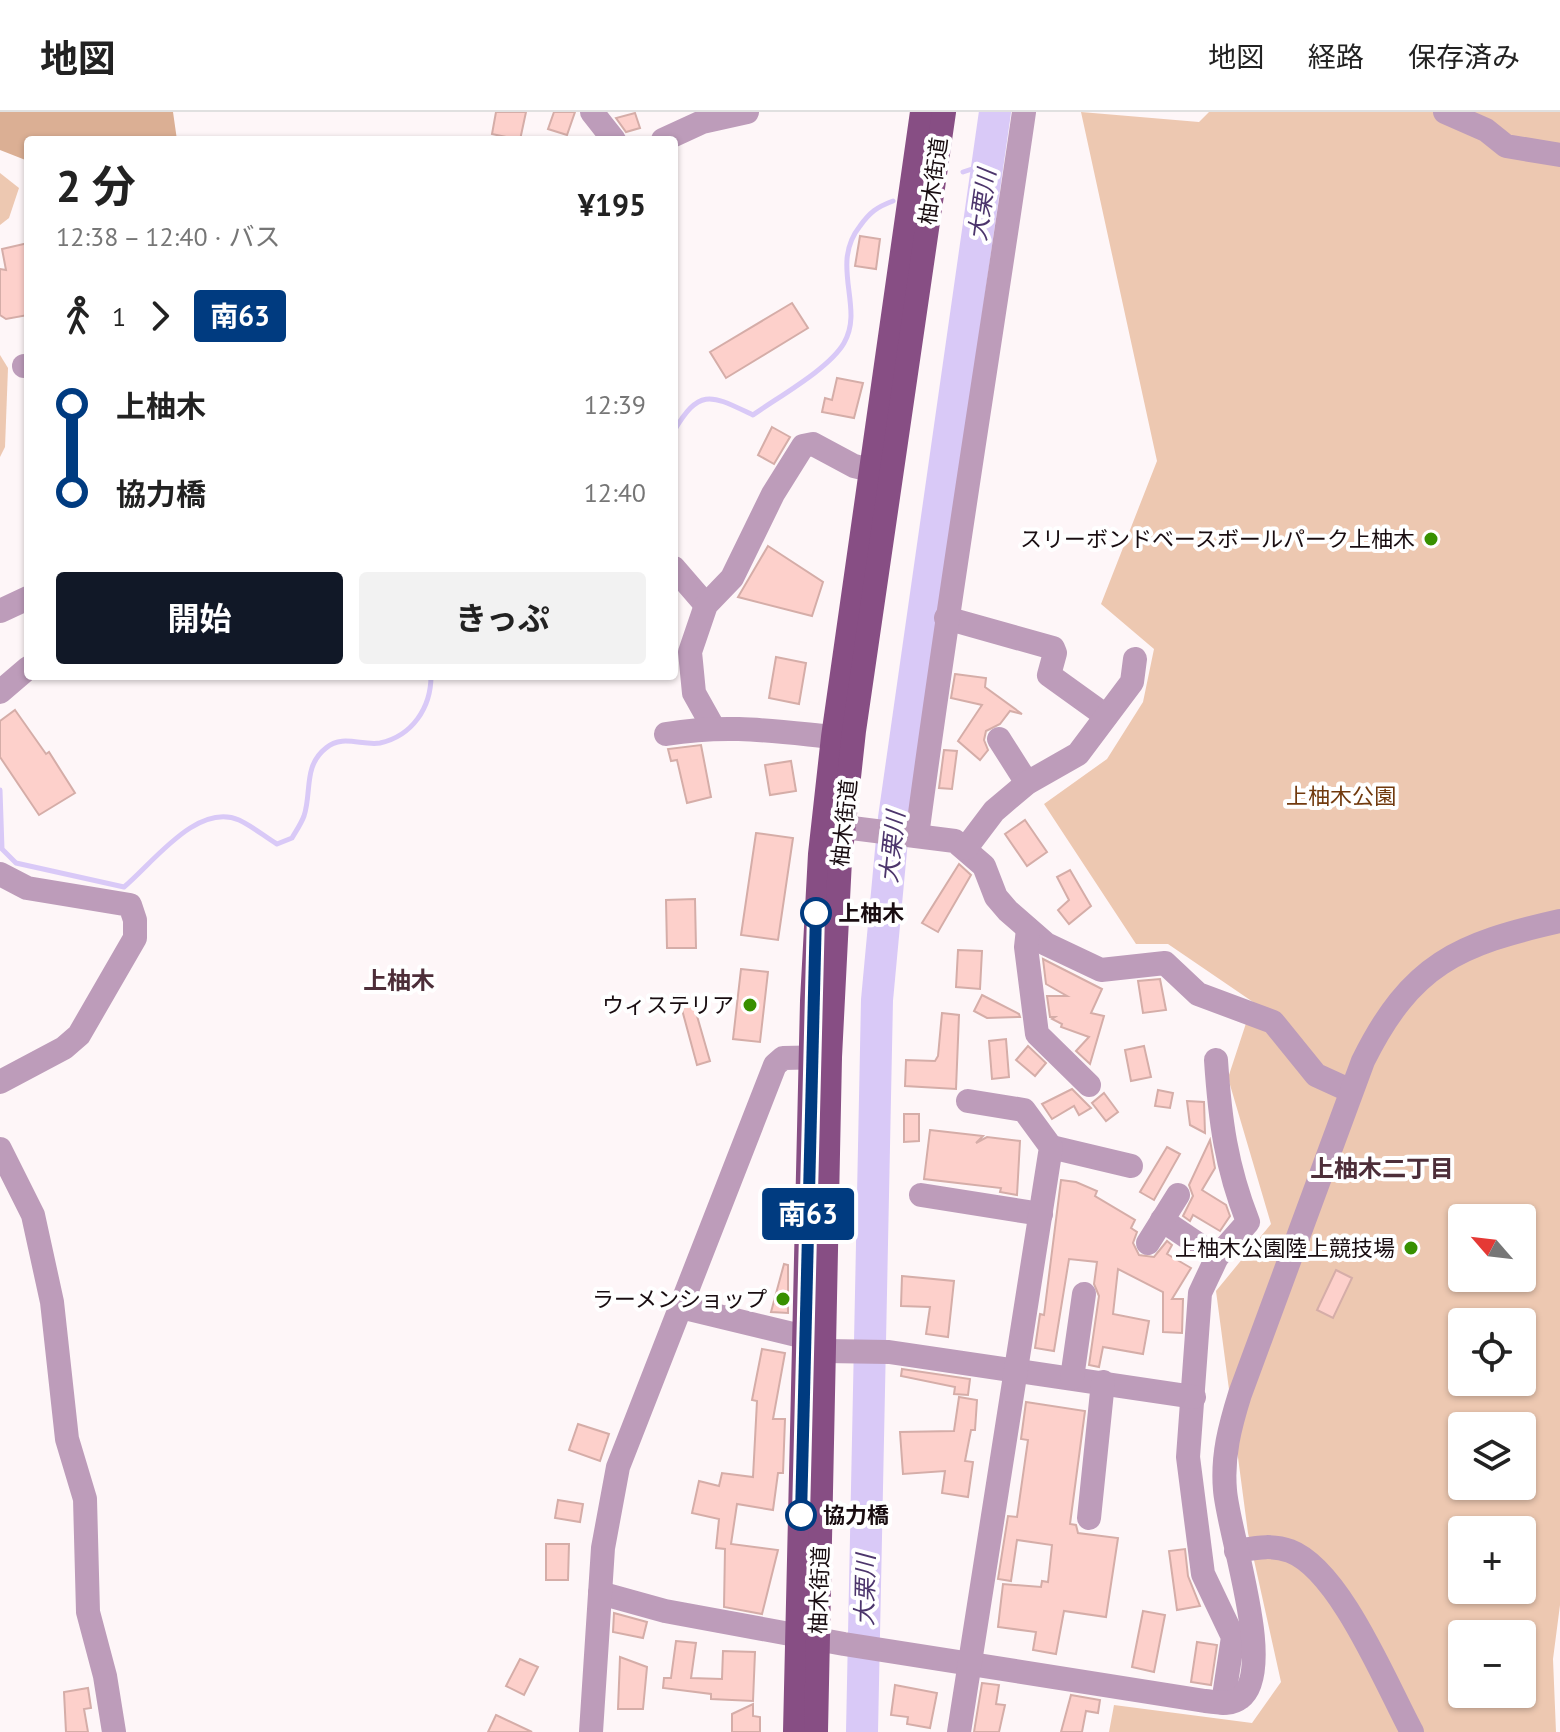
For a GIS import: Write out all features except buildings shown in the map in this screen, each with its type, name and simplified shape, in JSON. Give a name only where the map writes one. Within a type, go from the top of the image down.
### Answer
[{"type":"main road","name":"柚木街道","points":[[795,1732],[807,1636],[825,1351],[818,892],[833,737],[922,112]]},
{"type":"main road","name":"柚木街道","points":[[816,1732],[807,1636],[805,1337],[821,1057],[854,731],[944,112]]},
{"type":"street","points":[[592,112],[611,136]]},
{"type":"street","points":[[668,136],[689,120],[747,112]]},
{"type":"street","points":[[914,836],[1024,112]]},
{"type":"street","points":[[1445,112],[1486,130],[1506,146],[1560,155]]},
{"type":"street","points":[[713,727],[694,693],[682,651],[706,605],[732,578],[773,494],[803,446],[813,444],[854,466],[871,470]]},
{"type":"street","points":[[678,573],[706,605]]},
{"type":"street","points":[[0,611],[24,600]]},
{"type":"street","points":[[946,618],[1053,648],[1055,653],[1049,675],[1106,716]]},
{"type":"street","points":[[966,848],[994,811],[1027,783],[1078,754],[1132,682],[1135,659]]},
{"type":"street","points":[[0,692],[24,671]]},
{"type":"street","points":[[666,734],[713,727],[833,737]]},
{"type":"street","points":[[999,739],[1027,783]]},
{"type":"street","points":[[844,827],[955,841],[984,866],[996,897],[1046,944],[1101,970],[1165,963],[1198,994],[1273,1022],[1316,1075],[1351,1091]]},
{"type":"street","points":[[0,874],[27,888],[130,905],[135,920],[135,938],[79,1035],[64,1048],[0,1082]]},
{"type":"street","points":[[600,1593],[665,1611],[844,1644],[1223,1703],[1233,1702],[1246,1692],[1254,1669],[1255,1646],[1224,1478],[1230,1425],[1351,1091],[1386,1018],[1406,992],[1428,973],[1474,945],[1560,921]]},
{"type":"street","points":[[1028,929],[1026,947],[1037,1034],[1089,1085]]},
{"type":"street","points":[[591,1732],[605,1532],[618,1467],[775,1065],[783,1058],[821,1057]]},
{"type":"street","points":[[1216,1060],[1219,1110],[1230,1176],[1248,1222],[1217,1257],[1200,1293],[1188,1457],[1203,1574],[1233,1637],[1223,1703]]},
{"type":"street","points":[[968,1101],[1024,1110],[1051,1147],[1131,1166]]},
{"type":"street","points":[[959,1732],[1051,1147]]},
{"type":"street","points":[[0,1149],[33,1215],[52,1302],[67,1439],[85,1499],[88,1612],[105,1676],[114,1732]]},
{"type":"street","points":[[921,1195],[1041,1214]]},
{"type":"street","points":[[1148,1243],[1178,1195]]},
{"type":"street","points":[[1162,1220],[1217,1257]]},
{"type":"street","points":[[1072,1378],[1084,1294]]},
{"type":"street","points":[[681,1307],[805,1337]]},
{"type":"street","points":[[825,1351],[889,1352],[1194,1397]]},
{"type":"street","points":[[1089,1518],[1103,1382]]},
{"type":"street","points":[[1236,1551],[1266,1546],[1281,1548],[1306,1559],[1328,1579],[1412,1732]]},
{"type":"green space","name":"上柚木公園","points":[[1081,112],[1199,122],[1209,112],[1560,112],[1560,1605],[1553,1659],[1556,1732],[1109,1732],[1114,1705],[1252,1723],[1281,1682],[1248,1533],[1216,1291],[1271,1224],[1228,1078],[1253,1002],[1168,944],[1136,944],[1044,804],[1107,759],[1143,702],[1154,649],[1101,604],[1157,461]]},
{"type":"green space","points":[[0,173],[19,188],[9,218],[0,225]]},
{"type":"green space","points":[[0,355],[8,368],[5,447],[0,457]]},
{"type":"shaded area","points":[[0,112],[173,112],[176,136],[24,136],[24,159],[0,150]]},
{"type":"waterway","name":"大栗川","points":[[862,1732],[877,1000],[894,818],[995,112]]},
{"type":"waterway","points":[[963,172],[987,164]]},
{"type":"waterway","points":[[678,425],[691,407],[708,399],[727,403],[753,415],[837,353],[844,343],[851,315],[847,271],[851,241],[871,214],[893,201]]},
{"type":"waterway","points":[[0,790],[2,849],[16,863],[124,887],[177,838],[207,820],[223,817],[239,820],[277,844],[292,838],[304,816],[311,771],[319,755],[339,742],[373,744],[401,734],[418,719],[428,699],[431,680]]},
{"type":"bus line","name":"南63","points":[[801,1515],[816,913]]},
{"type":"place","name":"スリーボンドベースボールパーク上柚木","points":[[1431,539]]},
{"type":"place","name":"上柚木","points":[[816,913]]},
{"type":"place","name":"ウィステリア","points":[[750,1005]]},
{"type":"place","name":"上柚木公園陸上競技場","points":[[1411,1248]]},
{"type":"place","name":"ラーメンショップ","points":[[783,1299]]},
{"type":"place","name":"協力橋","points":[[801,1515]]},
{"type":"district","name":"上柚木","points":[[399,980]]},
{"type":"district","name":"上柚木二丁目","points":[[1382,1168]]}]
